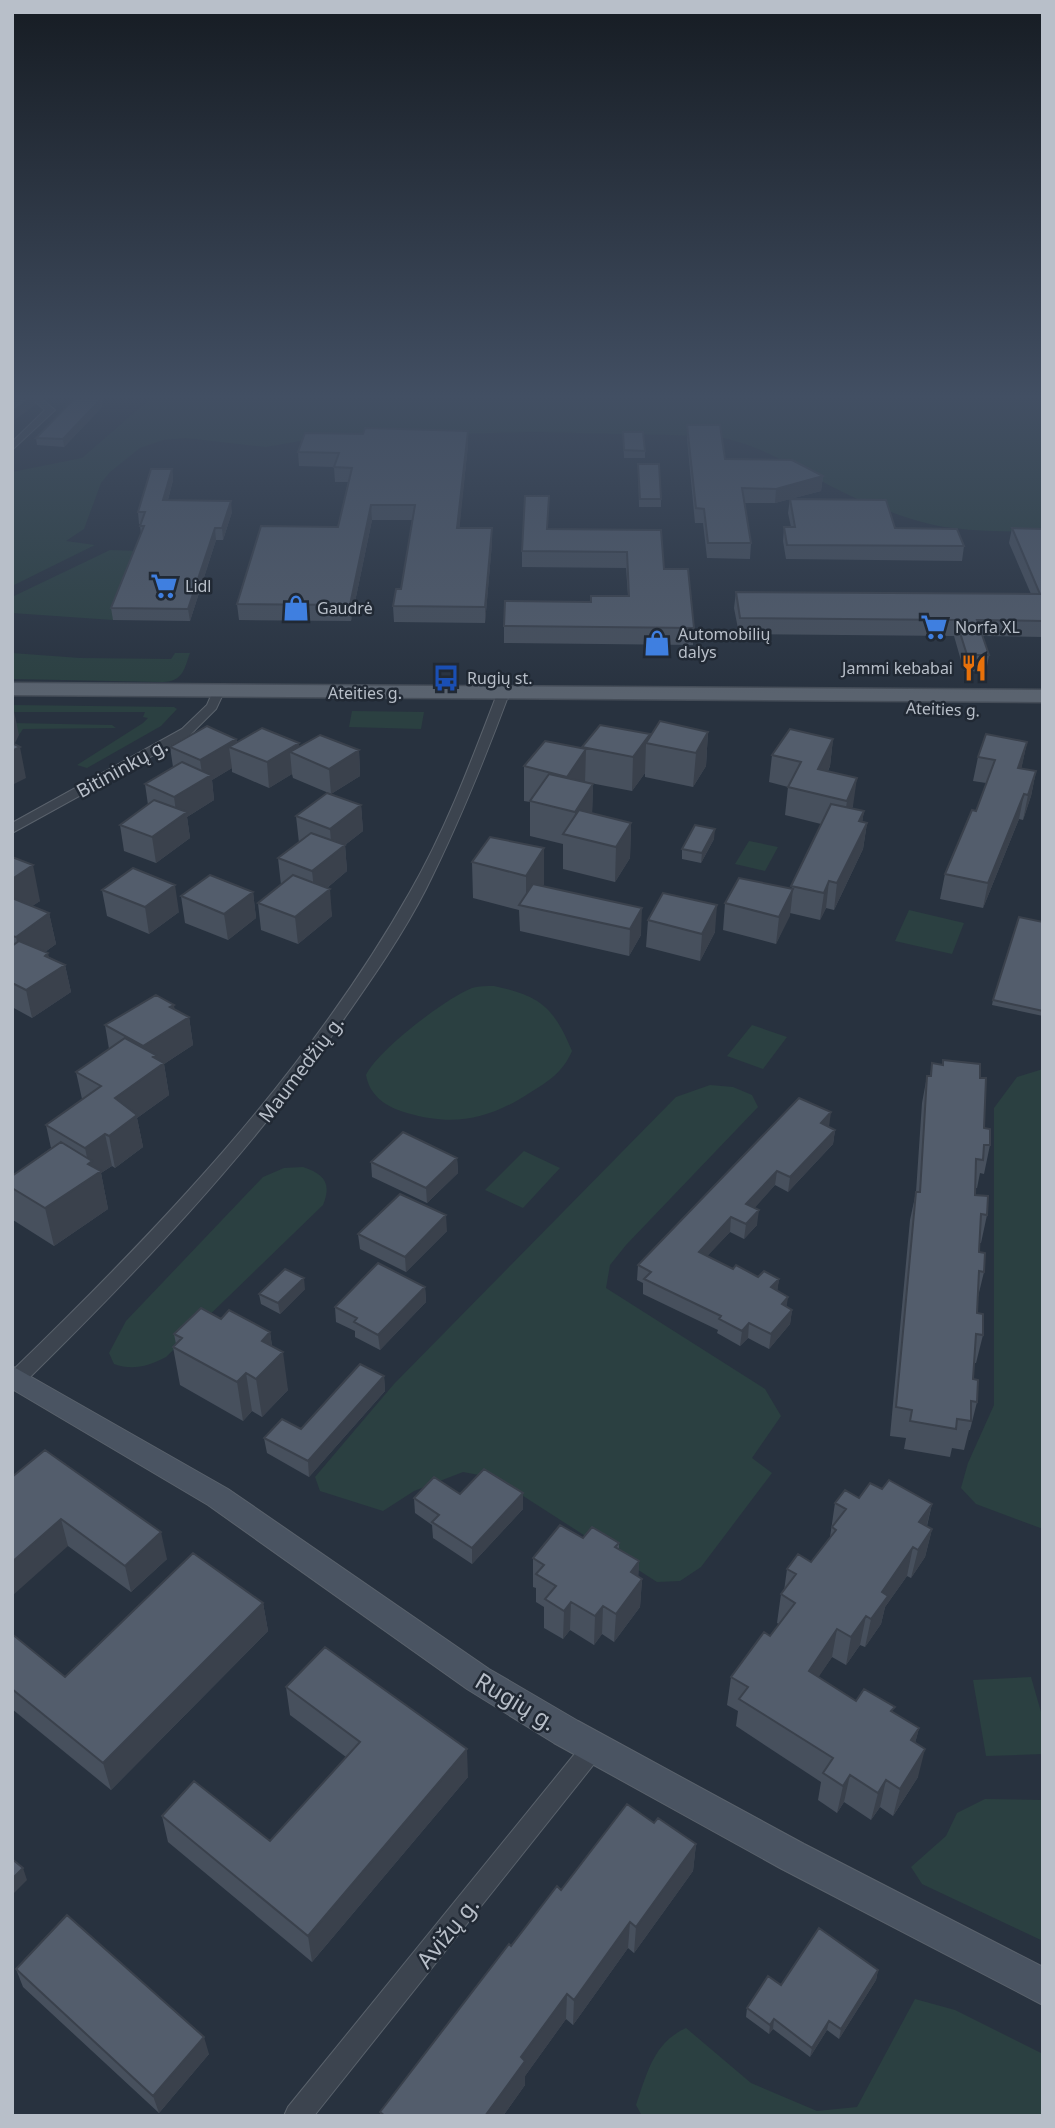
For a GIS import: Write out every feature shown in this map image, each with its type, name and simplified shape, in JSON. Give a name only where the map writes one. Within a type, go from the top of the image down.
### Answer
[{"type":"main road","name":"Ateities g.","points":[[12,689],[717,696],[929,701],[1043,711]]},
{"type":"main road","name":"Ateities g.","points":[[929,701],[1043,695]]},
{"type":"street","name":"Bitininkų g.","points":[[12,829],[186,732],[212,706],[218,692]]},
{"type":"street","name":"Maumedžių g.","points":[[14,1379],[198,1193],[267,1116],[339,1021],[417,897],[455,817],[503,694]]},
{"type":"street","name":"Rugių g.","points":[[14,1379],[218,1497],[478,1679],[780,1850],[1043,1987]]},
{"type":"street","name":"Avižų g.","points":[[297,2116],[594,1747]]},
{"type":"green space","points":[[12,497],[96,497],[84,529],[66,541],[95,545],[12,586]]},
{"type":"green space","points":[[853,497],[1043,497],[1043,532],[942,527],[890,512]]},
{"type":"green space","points":[[110,550],[140,551],[113,620],[12,613],[12,597]]},
{"type":"green space","points":[[12,653],[80,658],[171,659],[175,653],[190,653],[179,677],[163,682],[12,679]]},
{"type":"green space","points":[[12,705],[177,709],[161,726],[87,768],[77,765],[143,723],[148,718],[143,717],[145,712],[12,712]]},
{"type":"green space","points":[[352,711],[424,712],[421,729],[349,727]]},
{"type":"green space","points":[[12,723],[112,725],[116,728],[23,729],[19,735],[12,735]]},
{"type":"green space","points":[[749,841],[778,847],[765,871],[735,864]]},
{"type":"green space","points":[[909,910],[964,923],[952,954],[895,941]]},
{"type":"green space","points":[[494,986],[535,1000],[552,1014],[559,1024],[572,1051],[555,1075],[501,1109],[457,1120],[407,1113],[393,1108],[375,1095],[366,1075],[398,1040],[460,994],[475,987]]},
{"type":"green space","points":[[752,1025],[787,1037],[763,1069],[727,1056]]},
{"type":"green space","points":[[1043,1069],[1043,1529],[976,1504],[961,1488],[968,1463],[994,1405],[994,1108],[1017,1077]]},
{"type":"green space","points":[[710,1085],[733,1087],[752,1095],[758,1107],[626,1245],[610,1265],[606,1288],[765,1389],[781,1416],[752,1458],[772,1473],[701,1567],[680,1581],[657,1582],[495,1478],[463,1472],[414,1491],[383,1511],[320,1491],[315,1477],[394,1384],[676,1097]]},
{"type":"green space","points":[[524,1151],[560,1168],[523,1208],[485,1190]]},
{"type":"green space","points":[[303,1167],[324,1180],[327,1191],[323,1205],[166,1357],[140,1366],[114,1364],[109,1353],[126,1321],[263,1177],[284,1168]]},
{"type":"green space","points":[[1031,1677],[1043,1719],[1043,1754],[986,1756],[973,1680]]},
{"type":"green space","points":[[985,1799],[1043,1800],[1043,1941],[922,1884],[911,1867],[946,1836],[957,1813]]},
{"type":"green space","points":[[915,1999],[955,2010],[1043,2054],[1043,2116],[642,2116],[636,2105],[653,2060],[666,2042],[686,2028],[751,2083],[817,2111],[857,2107]]},
{"type":"building","points":[[142,497],[231,501],[222,528],[215,528],[188,609],[111,608],[144,526],[140,526],[145,512],[138,512]]},
{"type":"building","points":[[345,497],[460,497],[457,528],[492,528],[485,607],[393,606],[396,589],[401,589],[415,505],[371,505],[350,605],[237,604],[261,526],[338,527]]},
{"type":"building","points":[[525,497],[549,497],[547,529],[661,530],[664,569],[688,569],[694,628],[504,626],[505,601],[591,602],[591,596],[629,596],[627,552],[522,551]]},
{"type":"building","points":[[640,497],[661,499],[640,499]]},
{"type":"building","points":[[695,497],[744,497],[751,543],[708,543],[704,509],[696,508]]},
{"type":"building","points":[[790,499],[886,500],[895,528],[957,529],[964,546],[787,545],[784,527],[795,527]]},
{"type":"building","points":[[1012,528],[1043,529],[1043,621],[977,620],[989,655],[967,655],[956,620],[740,618],[736,592],[1040,594]]},
{"type":"building","points":[[660,721],[708,732],[696,753],[646,743]]},
{"type":"building","points":[[600,725],[650,734],[633,757],[582,747]]},
{"type":"building","points":[[207,726],[236,739],[200,760],[170,747]]},
{"type":"building","points":[[262,728],[299,743],[267,762],[229,747]]},
{"type":"building","points":[[790,729],[833,739],[818,769],[857,778],[847,801],[788,787],[801,762],[772,755]]},
{"type":"building","points":[[986,734],[1027,742],[1018,768],[1036,771],[1028,795],[1024,794],[988,883],[945,874],[972,810],[976,811],[995,760],[978,757]]},
{"type":"building","points":[[320,735],[359,750],[329,769],[290,752]]},
{"type":"building","points":[[545,741],[586,749],[567,777],[524,766]]},
{"type":"building","points":[[12,743],[20,747],[12,751]]},
{"type":"building","points":[[182,762],[211,775],[174,797],[145,784]]},
{"type":"building","points":[[549,774],[593,784],[575,812],[530,801]]},
{"type":"building","points":[[327,793],[361,805],[330,829],[296,816]]},
{"type":"building","points":[[154,800],[187,812],[152,837],[120,825]]},
{"type":"building","points":[[831,804],[864,811],[859,821],[867,823],[837,883],[829,881],[824,893],[791,886]]},
{"type":"building","points":[[579,810],[631,823],[616,847],[563,834]]},
{"type":"building","points":[[695,825],[715,829],[702,853],[682,849]]},
{"type":"building","points":[[311,833],[345,845],[312,871],[278,858]]},
{"type":"building","points":[[490,837],[544,848],[526,876],[472,862]]},
{"type":"building","points":[[12,857],[33,865],[12,879]]},
{"type":"building","points":[[133,868],[175,885],[145,907],[102,890]]},
{"type":"building","points":[[210,875],[253,892],[224,914],[181,896]]},
{"type":"building","points":[[293,875],[330,889],[295,917],[258,903]]},
{"type":"building","points":[[739,878],[793,889],[779,917],[725,903]]},
{"type":"building","points":[[533,884],[642,908],[630,929],[519,905]]},
{"type":"building","points":[[663,893],[717,905],[702,934],[648,920]]},
{"type":"building","points":[[12,898],[49,913],[16,937],[12,936]]},
{"type":"building","points":[[1019,917],[1043,922],[1043,1011],[993,1000]]},
{"type":"building","points":[[19,941],[48,953],[45,956],[65,965],[26,990],[12,983],[12,946]]},
{"type":"building","points":[[156,995],[174,1005],[170,1007],[189,1017],[143,1046],[105,1025]]},
{"type":"building","points":[[125,1038],[156,1055],[153,1057],[164,1063],[115,1098],[137,1115],[109,1136],[105,1134],[85,1148],[46,1125],[101,1086],[76,1072]]},
{"type":"building","points":[[943,1060],[980,1064],[980,1078],[986,1078],[984,1128],[990,1129],[990,1145],[984,1145],[983,1160],[976,1159],[975,1195],[988,1196],[987,1215],[981,1214],[979,1252],[985,1253],[984,1272],[979,1271],[977,1313],[983,1314],[983,1335],[976,1334],[973,1379],[978,1380],[977,1402],[971,1401],[971,1421],[957,1419],[956,1429],[910,1421],[912,1410],[896,1407],[916,1192],[920,1192],[927,1076],[931,1076],[932,1063],[943,1065]]},
{"type":"building","points":[[799,1098],[831,1112],[821,1123],[835,1130],[790,1177],[777,1171],[746,1204],[759,1210],[746,1224],[731,1217],[699,1252],[733,1269],[736,1265],[758,1277],[764,1271],[779,1279],[771,1287],[788,1297],[782,1304],[792,1310],[771,1334],[749,1323],[742,1331],[719,1319],[721,1316],[644,1279],[651,1272],[638,1265]]},
{"type":"building","points":[[403,1132],[457,1158],[426,1188],[371,1162]]},
{"type":"building","points":[[61,1142],[92,1161],[88,1164],[101,1171],[45,1208],[12,1188],[12,1176]]},
{"type":"building","points":[[400,1194],[446,1215],[405,1257],[358,1234]]},
{"type":"building","points":[[378,1263],[425,1287],[378,1335],[354,1322],[357,1318],[335,1307]]},
{"type":"building","points":[[285,1269],[304,1278],[278,1303],[259,1294]]},
{"type":"building","points":[[201,1308],[221,1319],[229,1310],[270,1332],[262,1341],[283,1352],[256,1379],[246,1373],[237,1382],[173,1347],[182,1338],[174,1334]]},
{"type":"building","points":[[360,1364],[384,1376],[308,1461],[264,1438],[282,1419],[301,1429]]},
{"type":"building","points":[[45,1450],[161,1532],[125,1566],[61,1519],[12,1562],[12,1477]]},
{"type":"building","points":[[484,1469],[523,1493],[472,1548],[432,1522],[439,1515],[414,1498],[434,1477],[460,1494]]},
{"type":"building","points":[[889,1480],[932,1504],[919,1522],[932,1529],[918,1550],[913,1547],[882,1592],[888,1596],[871,1619],[866,1616],[851,1637],[837,1629],[809,1671],[856,1701],[864,1689],[895,1707],[891,1711],[919,1728],[911,1740],[925,1749],[900,1789],[886,1780],[878,1793],[850,1775],[843,1786],[823,1773],[833,1758],[739,1699],[748,1687],[731,1677],[764,1632],[770,1636],[795,1603],[781,1594],[796,1574],[787,1569],[798,1554],[811,1562],[836,1530],[832,1527],[846,1509],[835,1503],[845,1490],[859,1498],[870,1483],[882,1489]]},
{"type":"building","points":[[560,1525],[583,1538],[592,1527],[619,1543],[615,1547],[639,1561],[631,1572],[642,1579],[616,1614],[603,1606],[595,1616],[571,1602],[564,1611],[545,1599],[556,1586],[536,1574],[544,1565],[533,1558]]},
{"type":"building","points":[[193,1553],[263,1603],[103,1763],[12,1689],[12,1634],[65,1677]]},
{"type":"building","points":[[325,1647],[467,1749],[308,1936],[162,1816],[194,1781],[270,1841],[360,1742],[286,1687]]},
{"type":"building","points":[[627,1804],[654,1823],[658,1818],[696,1844],[636,1927],[630,1922],[574,2000],[567,1994],[521,2057],[525,2061],[485,2116],[385,2116],[380,2112],[509,1944],[511,1946],[557,1886],[561,1890]]},
{"type":"building","points":[[12,1859],[23,1868],[12,1879]]},
{"type":"building","points":[[67,1915],[204,2037],[153,2096],[16,1969]]},
{"type":"building","points":[[819,1928],[878,1970],[841,2029],[829,2021],[812,2048],[774,2019],[770,2025],[747,2008],[768,1976],[781,1985]]},
{"type":"place","name":"Lidl","points":[[164,586]]},
{"type":"place","name":"Gaudrė","points":[[296,608]]},
{"type":"place","name":"Norfa XL","points":[[934,627]]},
{"type":"place","name":"Automobilių dalys","points":[[657,643]]},
{"type":"place","name":"Jammi kebabai","points":[[974,668]]},
{"type":"place","name":"Rugių st.","points":[[446,678]]}]
